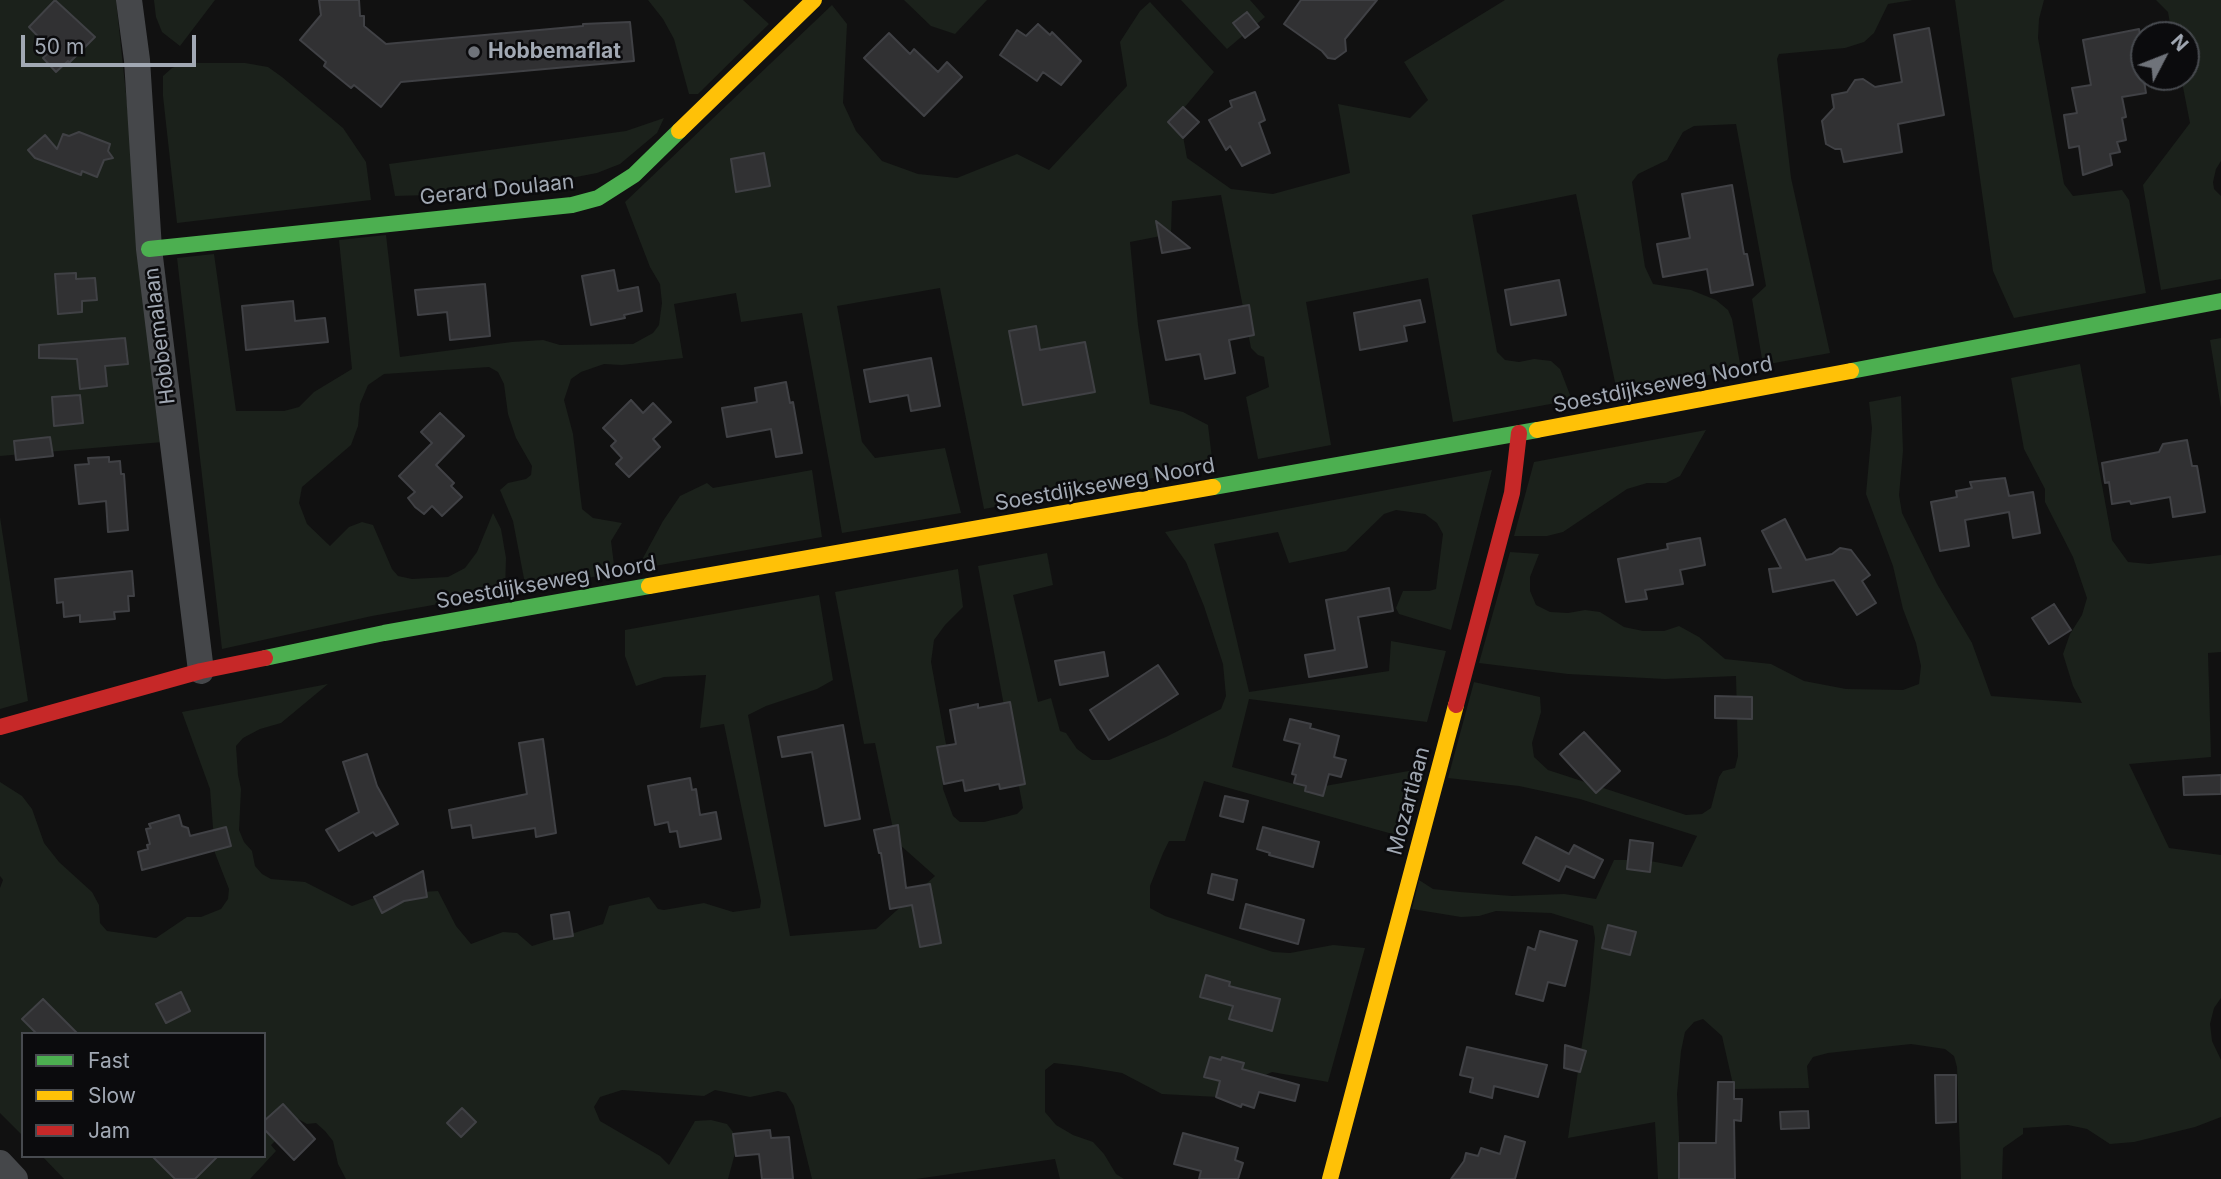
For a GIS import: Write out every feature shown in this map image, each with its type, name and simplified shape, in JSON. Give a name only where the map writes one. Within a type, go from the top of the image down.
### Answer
[{"type":"main road","name":"Gerard Doulaan","points":[[149,250],[572,205],[598,198],[634,175],[814,0]]},
{"type":"main road","name":"Soestdijkseweg Noord","points":[[0,727],[201,671],[384,633],[1519,433],[2221,301]]},
{"type":"main road","name":"Mozartlaan","points":[[1330,1179],[1512,493],[1519,433]]},
{"type":"street","name":"Hobbemalaan","points":[[129,0],[137,60],[149,250],[201,671]]},
{"type":"street","points":[[0,1163],[15,1179]]},
{"type":"shaded area","points":[[0,0],[116,0],[163,442],[0,456]]},
{"type":"shaded area","points":[[154,0],[215,0],[180,46],[162,32],[156,17]]},
{"type":"shaded area","points":[[648,0],[743,0],[769,24],[698,94],[689,94],[674,39]]},
{"type":"shaded area","points":[[904,0],[987,0],[955,34],[931,26]]},
{"type":"shaded area","points":[[1181,0],[1250,0],[1265,17],[1227,49]]},
{"type":"shaded area","points":[[1505,0],[1913,0],[1888,4],[1874,33],[1864,42],[1845,48],[1779,54],[1777,59],[1791,178],[1830,353],[1763,365],[1752,299],[1766,286],[1736,124],[1694,126],[1683,132],[1667,160],[1638,174],[1632,182],[1645,267],[1653,284],[1691,290],[1716,300],[1728,310],[1741,369],[1617,392],[1576,194],[1472,215],[1497,352],[1505,360],[1551,361],[1560,369],[1572,400],[1453,422],[1428,278],[1306,302],[1331,445],[1258,459],[1246,397],[1269,387],[1264,357],[1251,348],[1221,195],[1172,201],[1171,234],[1130,242],[1138,325],[1150,404],[1183,412],[1208,425],[1213,467],[984,509],[940,288],[837,306],[862,442],[875,458],[945,448],[961,513],[842,533],[802,313],[741,322],[736,293],[674,304],[683,358],[622,365],[604,364],[581,372],[571,379],[564,400],[573,434],[582,509],[593,518],[622,523],[611,541],[615,573],[526,589],[513,521],[500,490],[508,483],[526,479],[531,475],[532,466],[516,438],[508,414],[504,384],[498,372],[489,367],[384,374],[368,385],[360,404],[358,426],[351,445],[302,487],[299,503],[307,524],[330,546],[349,527],[362,522],[373,525],[392,569],[398,576],[412,579],[448,577],[465,568],[477,552],[493,513],[501,529],[506,558],[505,592],[372,616],[222,649],[177,258],[214,254],[236,411],[284,411],[299,407],[314,392],[352,369],[339,240],[386,235],[400,357],[543,340],[560,345],[633,344],[653,333],[659,325],[662,303],[660,284],[650,267],[625,202],[832,5],[847,24],[843,103],[856,131],[882,161],[918,174],[957,178],[1017,154],[1049,170],[1127,86],[1120,42],[1140,11],[1150,2],[1214,72],[1179,114],[1187,158],[1231,189],[1273,194],[1350,173],[1338,104],[1410,118],[1428,100],[1404,62]]},
{"type":"shaded area","points":[[1955,0],[2044,0],[2038,38],[2064,184],[2073,196],[2122,190],[2129,200],[2146,293],[2014,318],[1993,271]]},
{"type":"shaded area","points":[[2156,0],[2221,0],[2221,161],[2213,182],[2214,189],[2221,196],[2221,279],[2161,290],[2143,185],[2190,123],[2184,91],[2200,91],[2200,21],[2170,21],[2168,12]]},
{"type":"shaded area","points":[[185,63],[245,63],[268,67],[282,77],[343,128],[366,162],[371,200],[177,223],[163,76],[172,68]]},
{"type":"shaded area","points":[[664,118],[657,133],[620,164],[597,173],[550,182],[395,196],[389,164],[626,131]]},
{"type":"shaded area","points":[[2221,338],[2221,408],[2210,340]]},
{"type":"shaded area","points":[[2080,364],[2112,540],[2128,562],[2149,564],[2221,555],[2221,652],[2208,653],[2211,757],[2129,764],[2169,848],[2221,855],[2221,998],[2214,1008],[2210,1024],[2212,1041],[2221,1060],[2221,1117],[2195,1127],[2134,1142],[2110,1144],[2087,1129],[2068,1125],[2023,1128],[2023,1134],[2003,1148],[2002,1179],[1961,1179],[1957,1067],[1954,1056],[1945,1049],[1911,1044],[1828,1053],[1813,1057],[1807,1066],[1809,1088],[1734,1089],[1722,1036],[1703,1019],[1694,1022],[1685,1032],[1681,1051],[1677,1094],[1681,1179],[1658,1179],[1655,1122],[1568,1138],[1590,991],[1595,938],[1593,926],[1551,913],[1496,911],[1461,917],[1412,909],[1419,880],[1433,889],[1460,892],[1512,896],[1564,894],[1596,899],[1614,860],[1645,860],[1682,867],[1697,836],[1580,799],[1519,786],[1448,778],[1474,682],[1540,697],[1541,712],[1532,743],[1534,757],[1548,770],[1686,815],[1702,814],[1711,808],[1719,777],[1723,771],[1735,768],[1738,756],[1736,676],[1665,679],[1568,674],[1479,663],[1510,552],[1539,554],[1530,577],[1530,591],[1536,605],[1550,612],[1600,612],[1624,627],[1643,631],[1664,631],[1679,626],[1699,637],[1725,659],[1771,664],[1804,681],[1846,689],[1903,690],[1919,684],[1921,666],[1916,643],[1903,609],[1893,566],[1866,494],[1872,428],[1869,402],[1901,396],[1903,451],[1899,495],[1902,513],[1937,584],[1972,643],[1991,696],[2082,703],[2073,686],[2063,654],[2070,634],[2082,615],[2087,598],[2073,557],[2045,502],[2045,489],[2024,449],[2011,378]]},
{"type":"shaded area","points":[[1706,430],[1680,476],[1666,483],[1647,483],[1627,489],[1563,532],[1547,536],[1514,536],[1534,462]]},
{"type":"shaded area","points":[[812,470],[822,537],[637,569],[680,496],[707,483],[713,488]]},
{"type":"shaded area","points":[[1492,470],[1451,630],[1399,614],[1396,608],[1403,591],[1436,589],[1443,534],[1437,523],[1425,514],[1396,510],[1384,514],[1346,551],[1289,563],[1278,532],[1214,544],[1249,692],[1389,671],[1391,641],[1446,651],[1427,722],[1249,699],[1232,767],[1305,787],[1414,770],[1396,835],[1204,781],[1185,841],[1169,841],[1150,886],[1150,908],[1165,916],[1273,952],[1290,953],[1333,945],[1365,948],[1328,1082],[1272,1072],[1218,1097],[1162,1094],[1122,1073],[1054,1063],[1045,1070],[1045,1112],[1056,1125],[1093,1142],[1116,1174],[1124,1179],[1060,1179],[1055,1159],[916,1179],[812,1179],[794,1106],[786,1093],[778,1091],[750,1097],[715,1090],[704,1096],[622,1090],[600,1097],[594,1107],[600,1121],[660,1156],[669,1165],[695,1121],[711,1120],[727,1124],[733,1132],[737,1146],[728,1179],[346,1179],[338,1164],[333,1141],[325,1131],[316,1123],[307,1124],[298,1119],[271,1145],[276,1151],[250,1179],[64,1179],[44,1158],[266,1158],[266,1032],[21,1032],[21,1134],[0,1113],[0,888],[3,880],[0,876],[0,782],[22,796],[32,809],[44,843],[59,862],[92,892],[99,905],[100,923],[107,931],[156,938],[187,917],[201,917],[221,909],[228,899],[229,889],[215,853],[210,789],[182,712],[328,684],[281,723],[260,729],[243,738],[236,746],[241,789],[239,830],[252,851],[255,866],[271,879],[305,882],[352,906],[371,899],[404,893],[438,891],[456,926],[471,944],[503,932],[517,933],[532,946],[603,924],[609,906],[649,897],[658,909],[664,910],[704,903],[733,912],[760,908],[761,901],[724,724],[700,728],[706,675],[664,677],[636,686],[625,656],[625,630],[819,595],[833,680],[817,689],[748,715],[790,936],[876,929],[935,876],[899,844],[893,829],[875,743],[864,744],[835,592],[958,569],[963,607],[934,640],[931,662],[949,761],[942,768],[943,789],[953,816],[960,822],[984,822],[1017,814],[1023,808],[978,566],[1047,553],[1053,585],[1013,595],[1038,702],[1051,698],[1060,731],[1066,733],[1077,749],[1092,760],[1109,760],[1166,737],[1221,709],[1226,696],[1223,664],[1186,562],[1165,532]]},
{"type":"shaded area","points":[[0,517],[28,701],[0,709]]},
{"type":"building","points":[[55,0],[95,37],[56,72],[43,58],[51,50],[29,27]]},
{"type":"building","name":"Hobbemaflat","points":[[319,0],[359,0],[364,26],[386,44],[583,24],[630,22],[634,61],[401,82],[381,107],[324,66],[326,62],[300,40],[321,15]]},
{"type":"building","points":[[1301,0],[1377,0],[1345,39],[1346,51],[1335,59],[1328,58],[1284,24]]},
{"type":"building","points":[[1247,12],[1259,27],[1245,38],[1233,23]]},
{"type":"building","points":[[1038,24],[1050,35],[1052,32],[1081,61],[1061,85],[1043,72],[1037,81],[1000,55],[1017,30],[1026,36]]},
{"type":"building","points":[[1929,28],[1944,115],[1898,124],[1902,152],[1844,162],[1841,149],[1826,144],[1822,121],[1834,108],[1832,95],[1847,92],[1855,80],[1863,79],[1875,87],[1902,82],[1894,35]]},
{"type":"building","points":[[2130,31],[2130,91],[2146,93],[2122,97],[2126,117],[2122,118],[2126,140],[2117,142],[2120,152],[2110,154],[2112,165],[2083,175],[2079,146],[2069,148],[2064,115],[2077,113],[2072,88],[2091,85],[2083,40]]},
{"type":"building","points":[[889,33],[910,54],[914,49],[938,72],[947,62],[962,77],[924,116],[864,58]]},
{"type":"building","points":[[1255,92],[1265,120],[1259,123],[1270,153],[1242,166],[1230,146],[1226,150],[1209,120],[1232,107],[1230,101]]},
{"type":"building","points":[[1183,107],[1199,122],[1183,138],[1168,122]]},
{"type":"building","points":[[79,132],[110,144],[108,151],[113,158],[104,160],[97,177],[82,171],[81,175],[35,158],[28,150],[45,135],[57,149],[63,134],[69,136]]},
{"type":"building","points":[[764,153],[770,186],[736,192],[731,159]]},
{"type":"building","points":[[1732,185],[1744,254],[1747,254],[1753,285],[1711,293],[1707,269],[1663,277],[1657,244],[1690,238],[1682,194]]},
{"type":"building","points":[[1156,221],[1190,248],[1162,253]]},
{"type":"building","points":[[614,270],[618,291],[638,287],[642,311],[624,315],[625,318],[591,325],[582,276]]},
{"type":"building","points":[[76,273],[76,279],[95,278],[97,300],[82,301],[82,312],[58,314],[55,274]]},
{"type":"building","points":[[1559,280],[1566,315],[1511,325],[1505,290]]},
{"type":"building","points":[[485,284],[490,336],[450,340],[447,312],[418,315],[415,290]]},
{"type":"building","points":[[1420,300],[1425,322],[1404,326],[1407,341],[1360,350],[1354,313]]},
{"type":"building","points":[[293,301],[295,321],[325,318],[328,342],[246,350],[242,306]]},
{"type":"building","points":[[1249,305],[1254,335],[1229,340],[1235,373],[1205,379],[1200,354],[1166,360],[1158,321]]},
{"type":"building","points":[[1036,326],[1040,350],[1085,342],[1095,392],[1023,405],[1009,331]]},
{"type":"building","points":[[125,338],[128,364],[105,366],[107,386],[80,389],[77,359],[39,358],[39,345]]},
{"type":"building","points":[[931,358],[940,406],[911,411],[908,395],[870,402],[864,370]]},
{"type":"building","points":[[786,382],[790,403],[793,402],[802,453],[776,457],[771,429],[727,437],[722,408],[757,402],[755,388]]},
{"type":"building","points":[[80,395],[83,423],[54,426],[52,397]]},
{"type":"building","points":[[631,400],[643,413],[653,403],[671,422],[653,439],[660,447],[629,477],[616,464],[622,458],[611,446],[616,441],[603,428]]},
{"type":"building","points":[[440,413],[464,436],[436,465],[454,483],[451,486],[462,497],[442,516],[432,506],[424,514],[415,507],[408,498],[415,492],[399,476],[432,443],[421,432]]},
{"type":"building","points":[[50,437],[53,456],[16,460],[14,441]]},
{"type":"building","points":[[2187,440],[2192,466],[2197,466],[2205,512],[2173,517],[2170,497],[2131,504],[2130,501],[2112,504],[2109,482],[2105,483],[2102,463],[2159,452],[2163,444]]},
{"type":"building","points":[[109,457],[109,462],[120,461],[121,474],[124,474],[128,530],[108,532],[106,501],[79,504],[75,465],[89,464],[88,458]]},
{"type":"building","points":[[2005,478],[2009,496],[2033,492],[2040,533],[2013,538],[2009,512],[1965,520],[1969,546],[1940,551],[1931,502],[1957,497],[1956,491],[1972,488],[1970,482]]},
{"type":"building","points":[[1785,519],[1806,560],[1832,554],[1840,548],[1851,550],[1870,575],[1862,581],[1876,603],[1857,615],[1834,580],[1773,592],[1769,569],[1781,568],[1762,531]]},
{"type":"building","points":[[1700,538],[1705,565],[1680,570],[1683,584],[1645,590],[1647,599],[1626,602],[1618,559],[1668,549],[1667,544]]},
{"type":"building","points":[[132,571],[134,596],[128,596],[129,611],[114,612],[115,619],[80,622],[80,615],[64,617],[63,602],[57,603],[55,579]]},
{"type":"building","points":[[1389,588],[1393,611],[1358,617],[1367,667],[1309,677],[1305,655],[1335,650],[1326,600]]},
{"type":"building","points":[[2054,604],[2071,630],[2049,644],[2032,618]]},
{"type":"building","points":[[1104,652],[1108,676],[1060,685],[1055,661]]},
{"type":"building","points":[[1158,665],[1178,694],[1109,740],[1090,710]]},
{"type":"building","points":[[1715,696],[1752,697],[1752,719],[1715,718]]},
{"type":"building","points":[[1010,702],[1025,784],[1000,789],[999,784],[965,791],[963,780],[944,784],[937,747],[956,744],[950,710],[978,704],[978,708]]},
{"type":"building","points":[[1290,719],[1311,724],[1310,728],[1339,736],[1334,757],[1346,760],[1341,777],[1329,774],[1323,796],[1305,791],[1306,786],[1294,783],[1296,775],[1292,774],[1300,744],[1284,740]]},
{"type":"building","points":[[843,725],[860,819],[825,826],[812,752],[782,757],[778,737]]},
{"type":"building","points":[[1584,732],[1620,771],[1596,793],[1560,754]]},
{"type":"building","points":[[543,739],[556,833],[536,837],[535,828],[473,838],[471,825],[452,828],[449,810],[527,794],[519,743]]},
{"type":"building","points":[[367,754],[377,786],[398,824],[376,836],[373,832],[339,851],[326,830],[359,812],[343,762]]},
{"type":"building","points":[[2221,775],[2221,794],[2184,795],[2183,777]]},
{"type":"building","points":[[690,778],[692,790],[696,789],[700,815],[716,812],[721,839],[680,847],[677,831],[670,832],[668,822],[655,825],[648,786]]},
{"type":"building","points":[[1225,796],[1248,801],[1243,822],[1220,816]]},
{"type":"building","points":[[179,815],[182,826],[188,828],[190,836],[226,827],[231,846],[142,870],[138,852],[148,849],[147,845],[150,844],[146,829],[151,828],[149,824]]},
{"type":"building","points":[[898,825],[906,888],[930,884],[941,943],[920,947],[912,905],[890,909],[881,853],[874,830]]},
{"type":"building","points":[[1263,827],[1319,842],[1313,867],[1257,849]]},
{"type":"building","points":[[1536,837],[1569,854],[1574,845],[1603,860],[1594,878],[1566,866],[1559,881],[1523,863]]},
{"type":"building","points":[[1630,840],[1653,843],[1650,872],[1627,869]]},
{"type":"building","points":[[423,871],[427,897],[404,901],[382,913],[374,897]]},
{"type":"building","points":[[1212,874],[1237,880],[1233,900],[1208,893]]},
{"type":"building","points":[[1246,904],[1304,920],[1298,944],[1240,928]]},
{"type":"building","points":[[569,912],[573,936],[554,939],[551,915]]},
{"type":"building","points":[[1608,925],[1636,932],[1630,955],[1602,948]]},
{"type":"building","points":[[1540,931],[1577,941],[1565,986],[1548,982],[1543,1001],[1516,994],[1528,947],[1535,950]]},
{"type":"building","points":[[1206,975],[1230,982],[1229,986],[1280,999],[1272,1031],[1229,1019],[1233,1006],[1200,997]]},
{"type":"building","points":[[181,992],[190,1011],[166,1023],[156,1004]]},
{"type":"building","points":[[43,999],[76,1032],[35,1032],[22,1019]]},
{"type":"building","points":[[1565,1045],[1586,1051],[1580,1072],[1564,1068]]},
{"type":"building","points":[[1467,1047],[1547,1065],[1538,1097],[1494,1086],[1492,1098],[1470,1092],[1473,1078],[1460,1075]]},
{"type":"building","points":[[1210,1057],[1244,1063],[1242,1069],[1299,1085],[1295,1101],[1259,1092],[1254,1108],[1242,1104],[1241,1107],[1216,1097],[1220,1081],[1204,1077]]},
{"type":"building","points":[[1935,1075],[1956,1075],[1956,1122],[1936,1123]]},
{"type":"building","points":[[1718,1082],[1734,1082],[1734,1099],[1742,1099],[1741,1121],[1734,1120],[1735,1179],[1679,1179],[1679,1143],[1716,1143]]},
{"type":"building","points":[[283,1104],[315,1139],[294,1160],[266,1131],[266,1119]]},
{"type":"building","points":[[462,1108],[476,1122],[461,1137],[447,1123]]},
{"type":"building","points":[[1808,1111],[1809,1128],[1781,1129],[1780,1112]]},
{"type":"building","points":[[770,1130],[771,1138],[789,1137],[793,1179],[762,1179],[759,1154],[736,1156],[733,1134]]},
{"type":"building","points":[[1183,1133],[1238,1148],[1235,1160],[1243,1163],[1238,1179],[1199,1179],[1201,1171],[1174,1164]]},
{"type":"building","points":[[1505,1136],[1525,1142],[1515,1179],[1451,1179],[1464,1161],[1466,1153],[1478,1156],[1481,1148],[1500,1154]]},
{"type":"building","points":[[154,1158],[216,1158],[195,1179],[175,1179]]},
{"type":"traffic: fast","points":[[149,249],[572,205],[598,198],[634,175],[679,131]]},
{"type":"traffic: fast","points":[[1851,371],[2221,301]]},
{"type":"traffic: fast","points":[[1213,487],[1537,430]]},
{"type":"traffic: fast","points":[[265,658],[384,633],[649,586]]},
{"type":"traffic: slow","points":[[679,131],[814,0]]},
{"type":"traffic: slow","points":[[1537,430],[1851,371]]},
{"type":"traffic: slow","points":[[649,586],[1213,487]]},
{"type":"traffic: slow","points":[[1330,1179],[1456,705]]},
{"type":"traffic: jam","points":[[1456,705],[1512,493],[1519,433]]},
{"type":"traffic: jam","points":[[0,727],[201,671],[265,658]]},
{"type":"place","name":"Hobbemaflat","points":[[474,52]]}]
